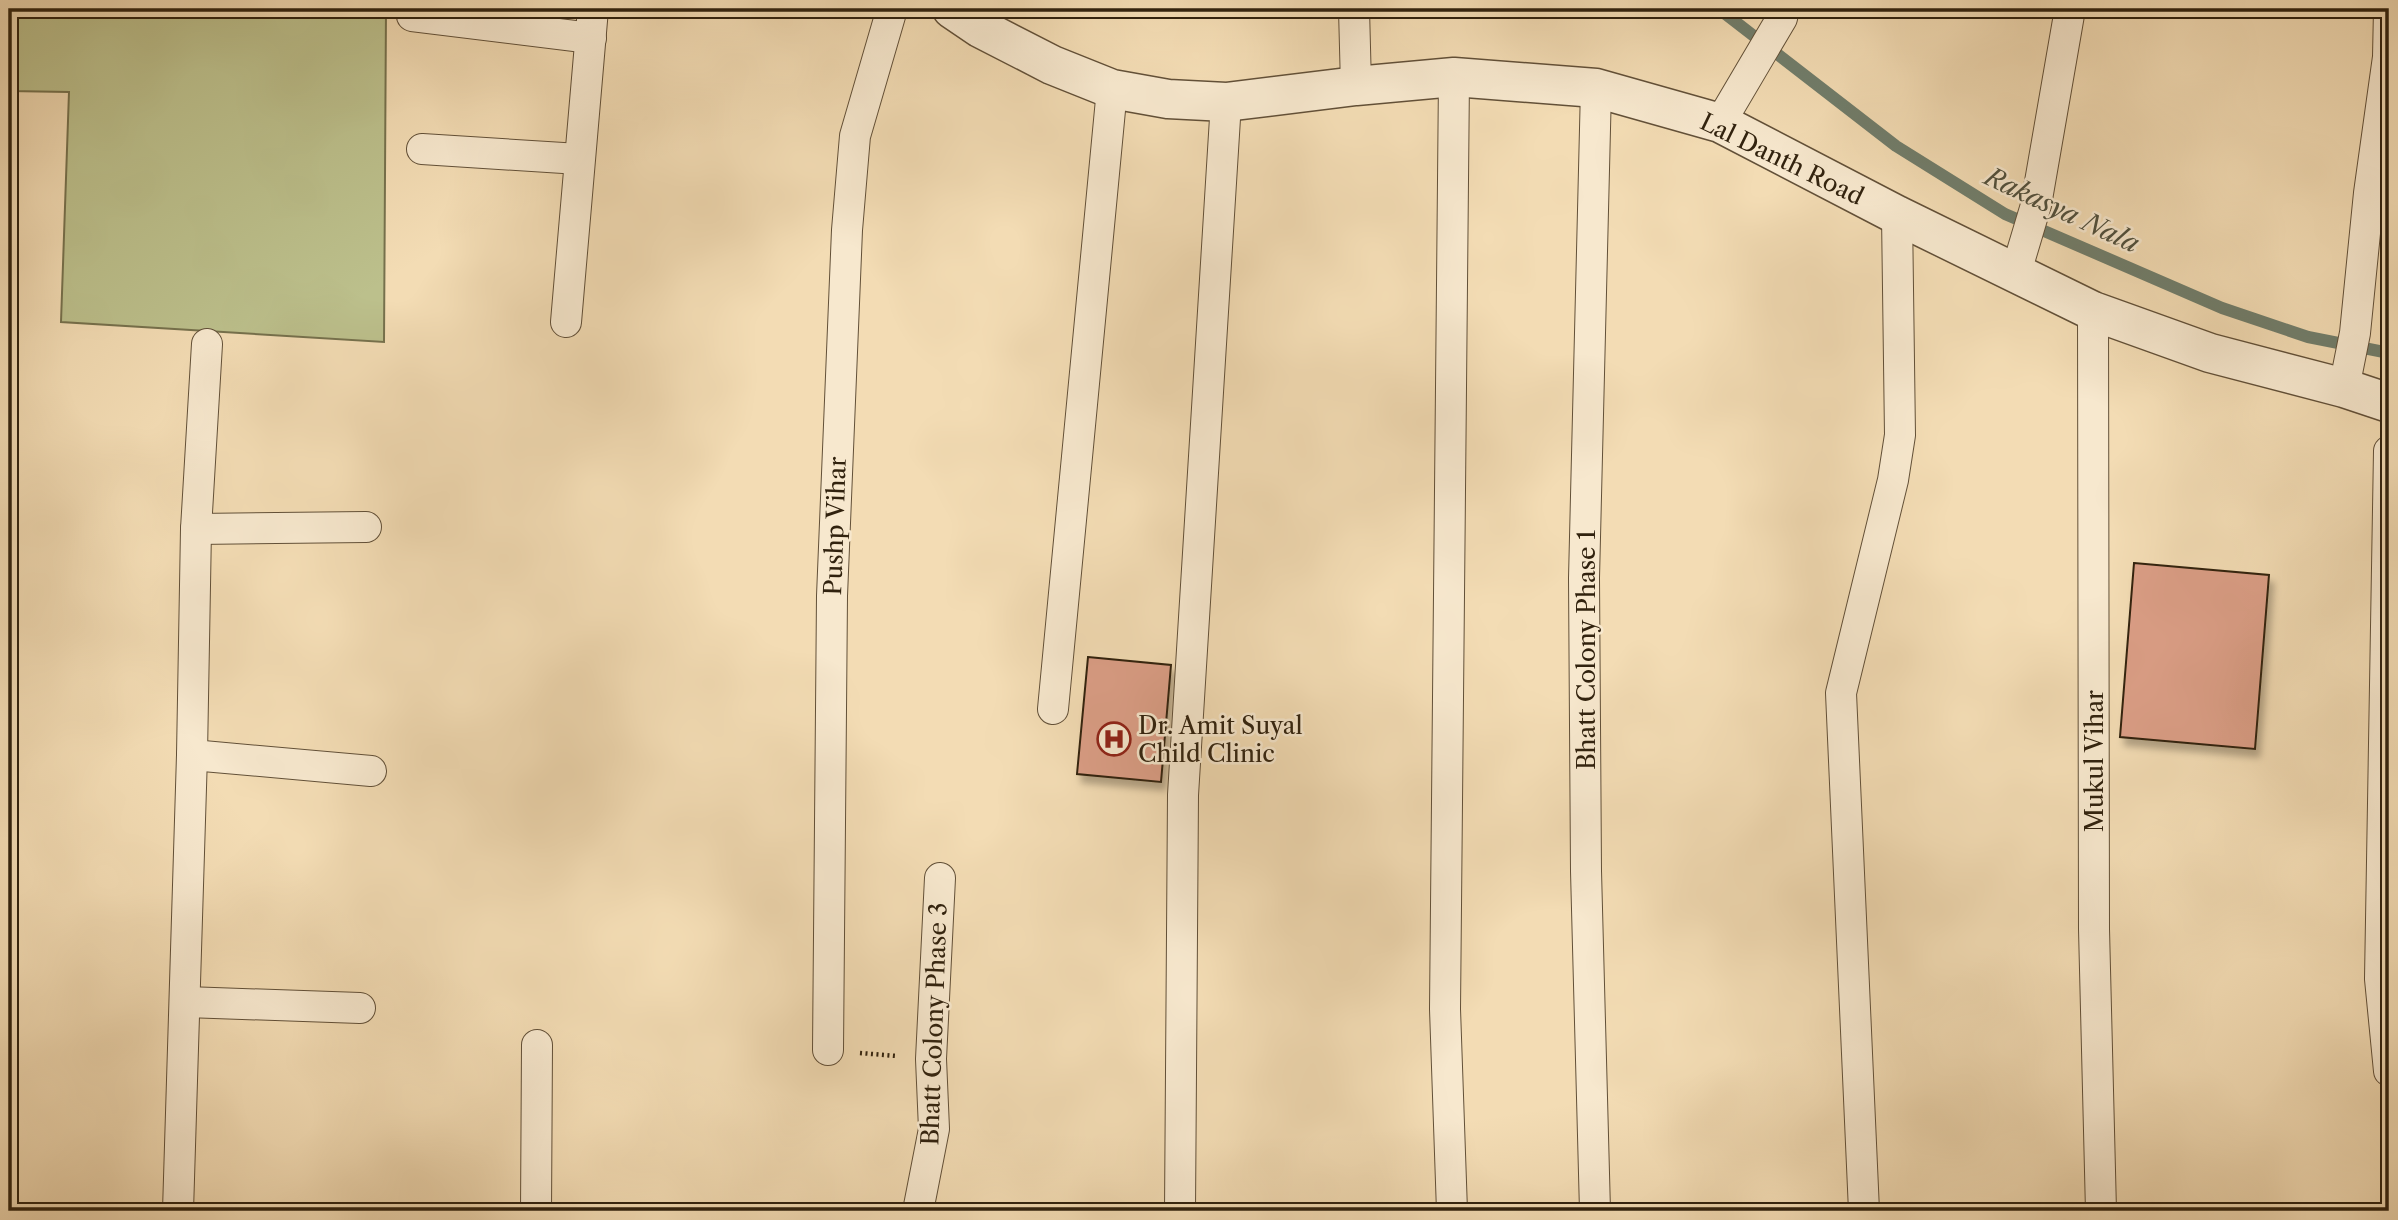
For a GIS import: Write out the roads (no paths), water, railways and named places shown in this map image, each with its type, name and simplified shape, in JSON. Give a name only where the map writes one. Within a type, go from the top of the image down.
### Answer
[{"type":"street","name":"Pushp Vihar","points":[[828,1050],[832,596],[847,230],[855,136],[892,9]]},
{"type":"street","points":[[1354,9],[1356,86]]},
{"type":"street","points":[[2021,256],[2036,205],[2070,9]]},
{"type":"street","points":[[2346,377],[2355,333],[2369,194],[2388,57],[2389,9]]},
{"type":"street","points":[[1720,123],[1783,13]]},
{"type":"street","name":"Lal Danth Road","points":[[972,15],[1052,65],[1112,89],[1168,99],[1226,103],[1356,86],[1454,77],[1596,88],[1720,123],[1897,215],[2021,256],[2093,311],[2210,353],[2346,377],[2389,403]]},
{"type":"street","points":[[412,16],[592,23],[566,322]]},
{"type":"street","points":[[1452,1211],[1445,1009],[1454,77]]},
{"type":"street","name":"Bhatt Colony Phase 1","points":[[1595,1211],[1586,871],[1584,578],[1596,88]]},
{"type":"street","points":[[1053,709],[1112,89]]},
{"type":"street","points":[[1180,1211],[1183,795],[1226,103]]},
{"type":"street","points":[[422,149],[579,159]]},
{"type":"street","points":[[1864,1211],[1841,693],[1893,481],[1900,435],[1897,215]]},
{"type":"street","name":"Mukul Vihar","points":[[2093,311],[2094,929],[2101,1211]]},
{"type":"street","points":[[178,1211],[186,1002],[196,529],[207,344]]},
{"type":"street","points":[[2389,451],[2380,979],[2389,1071]]},
{"type":"street","points":[[196,529],[366,527]]},
{"type":"street","points":[[192,755],[371,771]]},
{"type":"street","name":"Bhatt Colony Phase 3","points":[[918,1211],[934,1129],[931,1059],[940,878]]},
{"type":"street","points":[[186,1002],[360,1008]]},
{"type":"street","points":[[536,1211],[537,1045]]},
{"type":"waterway","name":"Rakasya Nala","points":[[1719,9],[1896,146],[2005,214],[2222,308],[2308,337],[2389,353]]},
{"type":"place","name":"Dr. Amit Suyal Child Clinic","points":[[1114,739]]}]
